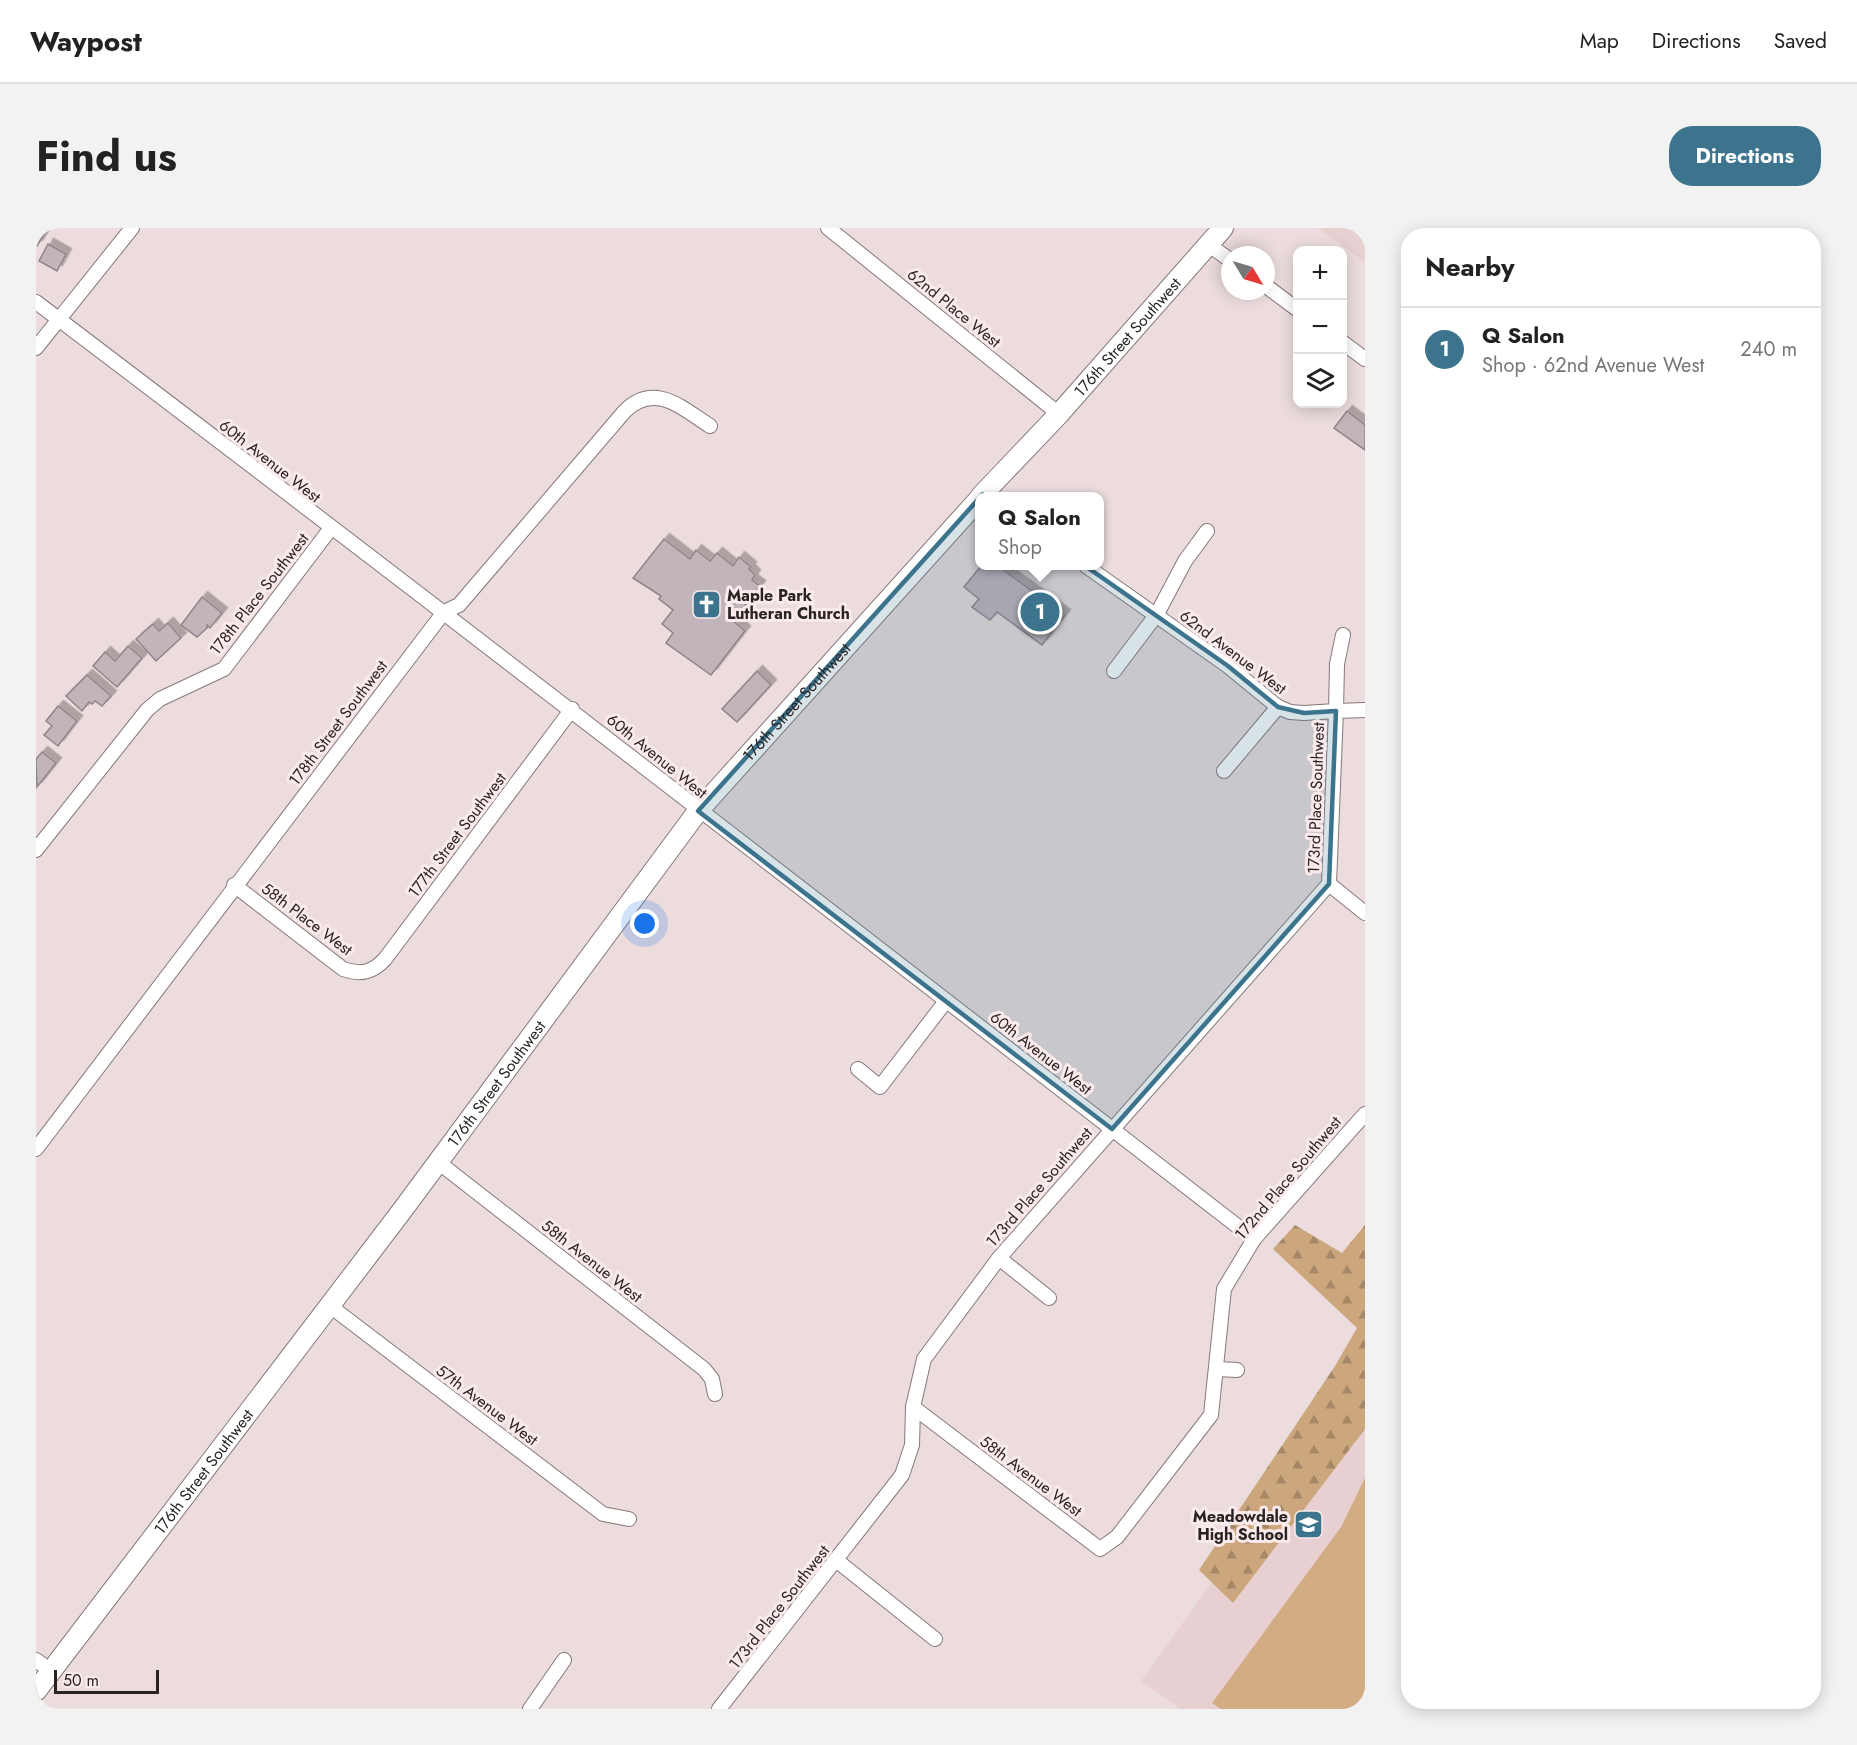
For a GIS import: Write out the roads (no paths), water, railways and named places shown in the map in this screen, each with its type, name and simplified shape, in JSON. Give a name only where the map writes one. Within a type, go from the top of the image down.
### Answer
[{"type":"street","points":[[36,348],[132,228]]},
{"type":"street","name":"62nd Place West","points":[[828,228],[1059,414]]},
{"type":"street","name":"176th Street Southwest","points":[[987,492],[1059,414],[1222,228]]},
{"type":"street","points":[[1209,245],[1221,254]]},
{"type":"street","points":[[1275,293],[1293,306]]},
{"type":"street","name":"60th Avenue West","points":[[36,302],[572,709],[698,811],[1254,1239]]},
{"type":"street","points":[[1347,346],[1365,359]]},
{"type":"street","name":"178th Street Southwest","points":[[36,1149],[234,885],[444,612],[459,605],[633,403],[643,398],[663,399],[710,426]]},
{"type":"street","name":"176th Street Southwest","points":[[36,1691],[44,1665],[200,1473],[330,1306],[698,811],[975,505]]},
{"type":"street","name":"178th Place Southwest","points":[[36,850],[147,710],[160,699],[224,669],[331,528]]},
{"type":"street","points":[[1114,671],[1157,614],[1185,561],[1207,531]]},
{"type":"street","name":"62nd Avenue West","points":[[1092,570],[1228,666],[1278,707],[1290,712],[1304,713],[1336,711]]},
{"type":"street","points":[[1336,711],[1337,664],[1343,635]]},
{"type":"street","points":[[1224,771],[1278,707]]},
{"type":"street","name":"177th Street Southwest","points":[[363,973],[370,972],[386,959],[572,709]]},
{"type":"street","name":"173rd Place Southwest","points":[[719,1709],[902,1475],[912,1445],[913,1407],[924,1359],[999,1258],[1329,884],[1336,711],[1365,710]]},
{"type":"street","points":[[1329,884],[1365,913]]},
{"type":"street","name":"58th Place West","points":[[234,885],[343,969],[363,973]]},
{"type":"street","points":[[858,1069],[880,1087],[946,1001]]},
{"type":"street","name":"172nd Place Southwest","points":[[1100,1549],[1117,1537],[1211,1415],[1224,1289],[1254,1239],[1365,1114]]},
{"type":"street","name":"58th Avenue West","points":[[438,1162],[704,1369],[712,1379],[715,1394]]},
{"type":"street","points":[[999,1258],[1049,1298]]},
{"type":"street","name":"57th Avenue West","points":[[330,1306],[603,1514],[629,1519]]},
{"type":"street","points":[[1217,1369],[1237,1370]]},
{"type":"street","name":"58th Avenue West","points":[[913,1407],[1100,1549]]},
{"type":"street","points":[[836,1560],[935,1639]]},
{"type":"street","points":[[530,1709],[564,1660]]},
{"type":"place","name":"Maple Park Lutheran Church","points":[[706,604]]},
{"type":"place","name":"Q Salon","points":[[1040,612]]},
{"type":"place","name":"Meadowdale High School","points":[[1309,1525]]}]
